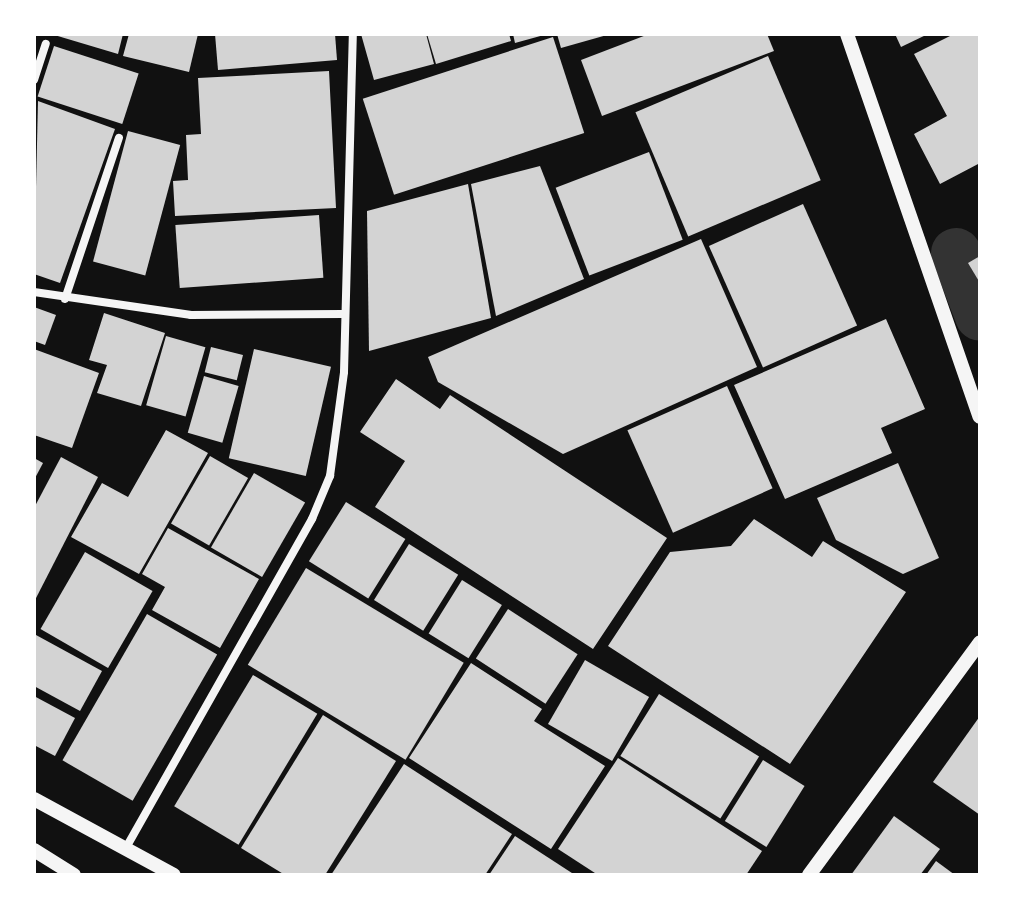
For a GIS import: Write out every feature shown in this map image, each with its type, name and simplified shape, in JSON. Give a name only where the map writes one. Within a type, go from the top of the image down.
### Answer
[{"type":"street","points":[[127,846],[312,519],[330,476],[344,372],[343,314],[353,34]]},
{"type":"street","points":[[847,34],[980,417]]},
{"type":"street","points":[[34,80],[46,44]]},
{"type":"street","points":[[65,299],[119,138]]},
{"type":"street","points":[[34,292],[65,299],[191,315],[343,314]]},
{"type":"street","points":[[809,875],[980,642]]},
{"type":"street","points":[[34,799],[127,846],[174,875]]},
{"type":"street","points":[[34,850],[74,875]]},
{"type":"building","points":[[51,34],[123,34],[118,54]]},
{"type":"building","points":[[129,34],[198,34],[189,72],[123,56]]},
{"type":"building","points":[[215,34],[335,34],[337,60],[218,70]]},
{"type":"building","points":[[361,34],[426,34],[434,64],[374,80]]},
{"type":"building","points":[[427,34],[509,34],[511,41],[436,64]]},
{"type":"building","points":[[513,34],[544,34],[544,35],[515,43]]},
{"type":"building","points":[[557,34],[607,34],[607,35],[561,48]]},
{"type":"building","points":[[649,34],[767,34],[774,51],[602,116],[581,60]]},
{"type":"building","points":[[895,34],[928,34],[901,47]]},
{"type":"building","points":[[954,34],[980,34],[980,163],[940,184],[914,134],[947,116],[914,54]]},
{"type":"building","points":[[553,37],[584,133],[394,195],[363,99]]},
{"type":"building","points":[[54,46],[139,74],[122,124],[38,96]]},
{"type":"building","points":[[768,56],[821,180],[688,237],[635,112]]},
{"type":"building","points":[[329,71],[336,208],[175,216],[173,181],[188,180],[186,135],[201,134],[198,78]]},
{"type":"building","points":[[38,101],[115,129],[60,283],[34,274]]},
{"type":"building","points":[[128,131],[180,145],[145,275],[93,261]]},
{"type":"building","points":[[649,152],[683,240],[589,276],[556,188]]},
{"type":"building","points":[[540,166],[584,279],[496,316],[471,184]]},
{"type":"building","points":[[468,184],[491,318],[369,351],[367,211]]},
{"type":"building","points":[[803,204],[857,326],[763,367],[709,246]]},
{"type":"building","points":[[319,215],[323,278],[180,288],[175,225]]},
{"type":"building","points":[[701,239],[757,367],[563,454],[438,382],[428,357]]},
{"type":"building","points":[[980,256],[980,283],[968,263]]},
{"type":"building","points":[[34,307],[56,315],[45,345],[34,341]]},
{"type":"building","points":[[104,313],[165,333],[141,406],[97,393],[107,365],[89,360]]},
{"type":"building","points":[[886,319],[925,409],[881,428],[892,453],[785,499],[734,385]]},
{"type":"building","points":[[166,336],[205,347],[186,417],[146,405]]},
{"type":"building","points":[[211,347],[243,355],[237,380],[205,372]]},
{"type":"building","points":[[34,349],[99,373],[72,448],[34,435]]},
{"type":"building","points":[[254,349],[331,367],[306,476],[229,458]]},
{"type":"building","points":[[204,376],[239,386],[222,443],[188,433]]},
{"type":"building","points":[[396,379],[440,409],[450,395],[667,538],[593,649],[375,507],[405,461],[360,432]]},
{"type":"building","points":[[727,386],[773,488],[673,533],[627,430]]},
{"type":"building","points":[[166,430],[208,453],[139,574],[71,537],[102,483],[128,497]]},
{"type":"building","points":[[210,456],[248,478],[209,546],[171,524]]},
{"type":"building","points":[[61,457],[98,477],[34,602],[34,508]]},
{"type":"building","points":[[34,458],[43,463],[34,480]]},
{"type":"building","points":[[898,463],[939,558],[903,574],[836,540],[817,498]]},
{"type":"building","points":[[254,473],[305,502],[262,577],[211,547]]},
{"type":"building","points":[[346,502],[405,539],[368,598],[309,561]]},
{"type":"building","points":[[754,519],[812,557],[823,541],[906,592],[790,764],[608,646],[670,552],[731,546]]},
{"type":"building","points":[[168,528],[259,579],[220,648],[152,610],[165,587],[142,574]]},
{"type":"building","points":[[409,544],[458,575],[423,631],[374,600]]},
{"type":"building","points":[[85,552],[153,591],[108,668],[40,629]]},
{"type":"building","points":[[306,568],[464,663],[406,760],[248,665]]},
{"type":"building","points":[[462,580],[502,605],[468,658],[429,633]]},
{"type":"building","points":[[508,609],[578,654],[545,704],[476,658]]},
{"type":"building","points":[[147,614],[217,654],[133,801],[62,760]]},
{"type":"building","points":[[36,635],[102,671],[80,711],[34,686]]},
{"type":"building","points":[[585,660],[649,697],[612,761],[548,724]]},
{"type":"building","points":[[471,663],[542,709],[534,721],[605,766],[551,849],[409,758]]},
{"type":"building","points":[[253,675],[317,714],[238,845],[174,806]]},
{"type":"building","points":[[659,694],[759,757],[720,818],[620,756]]},
{"type":"building","points":[[34,696],[75,718],[55,756],[34,745]]},
{"type":"building","points":[[323,715],[396,761],[325,875],[285,875],[241,848]]},
{"type":"building","points":[[980,716],[980,815],[933,782]]},
{"type":"building","points":[[618,758],[762,851],[746,875],[598,875],[558,849]]},
{"type":"building","points":[[763,760],[805,786],[766,847],[725,821]]},
{"type":"building","points":[[404,764],[512,834],[485,875],[331,875]]},
{"type":"building","points":[[894,816],[940,849],[920,875],[851,875]]},
{"type":"building","points":[[515,836],[575,875],[489,875]]},
{"type":"building","points":[[936,861],[955,875],[926,875]]},
{"type":"waterway","points":[[956,253],[980,316]]}]
